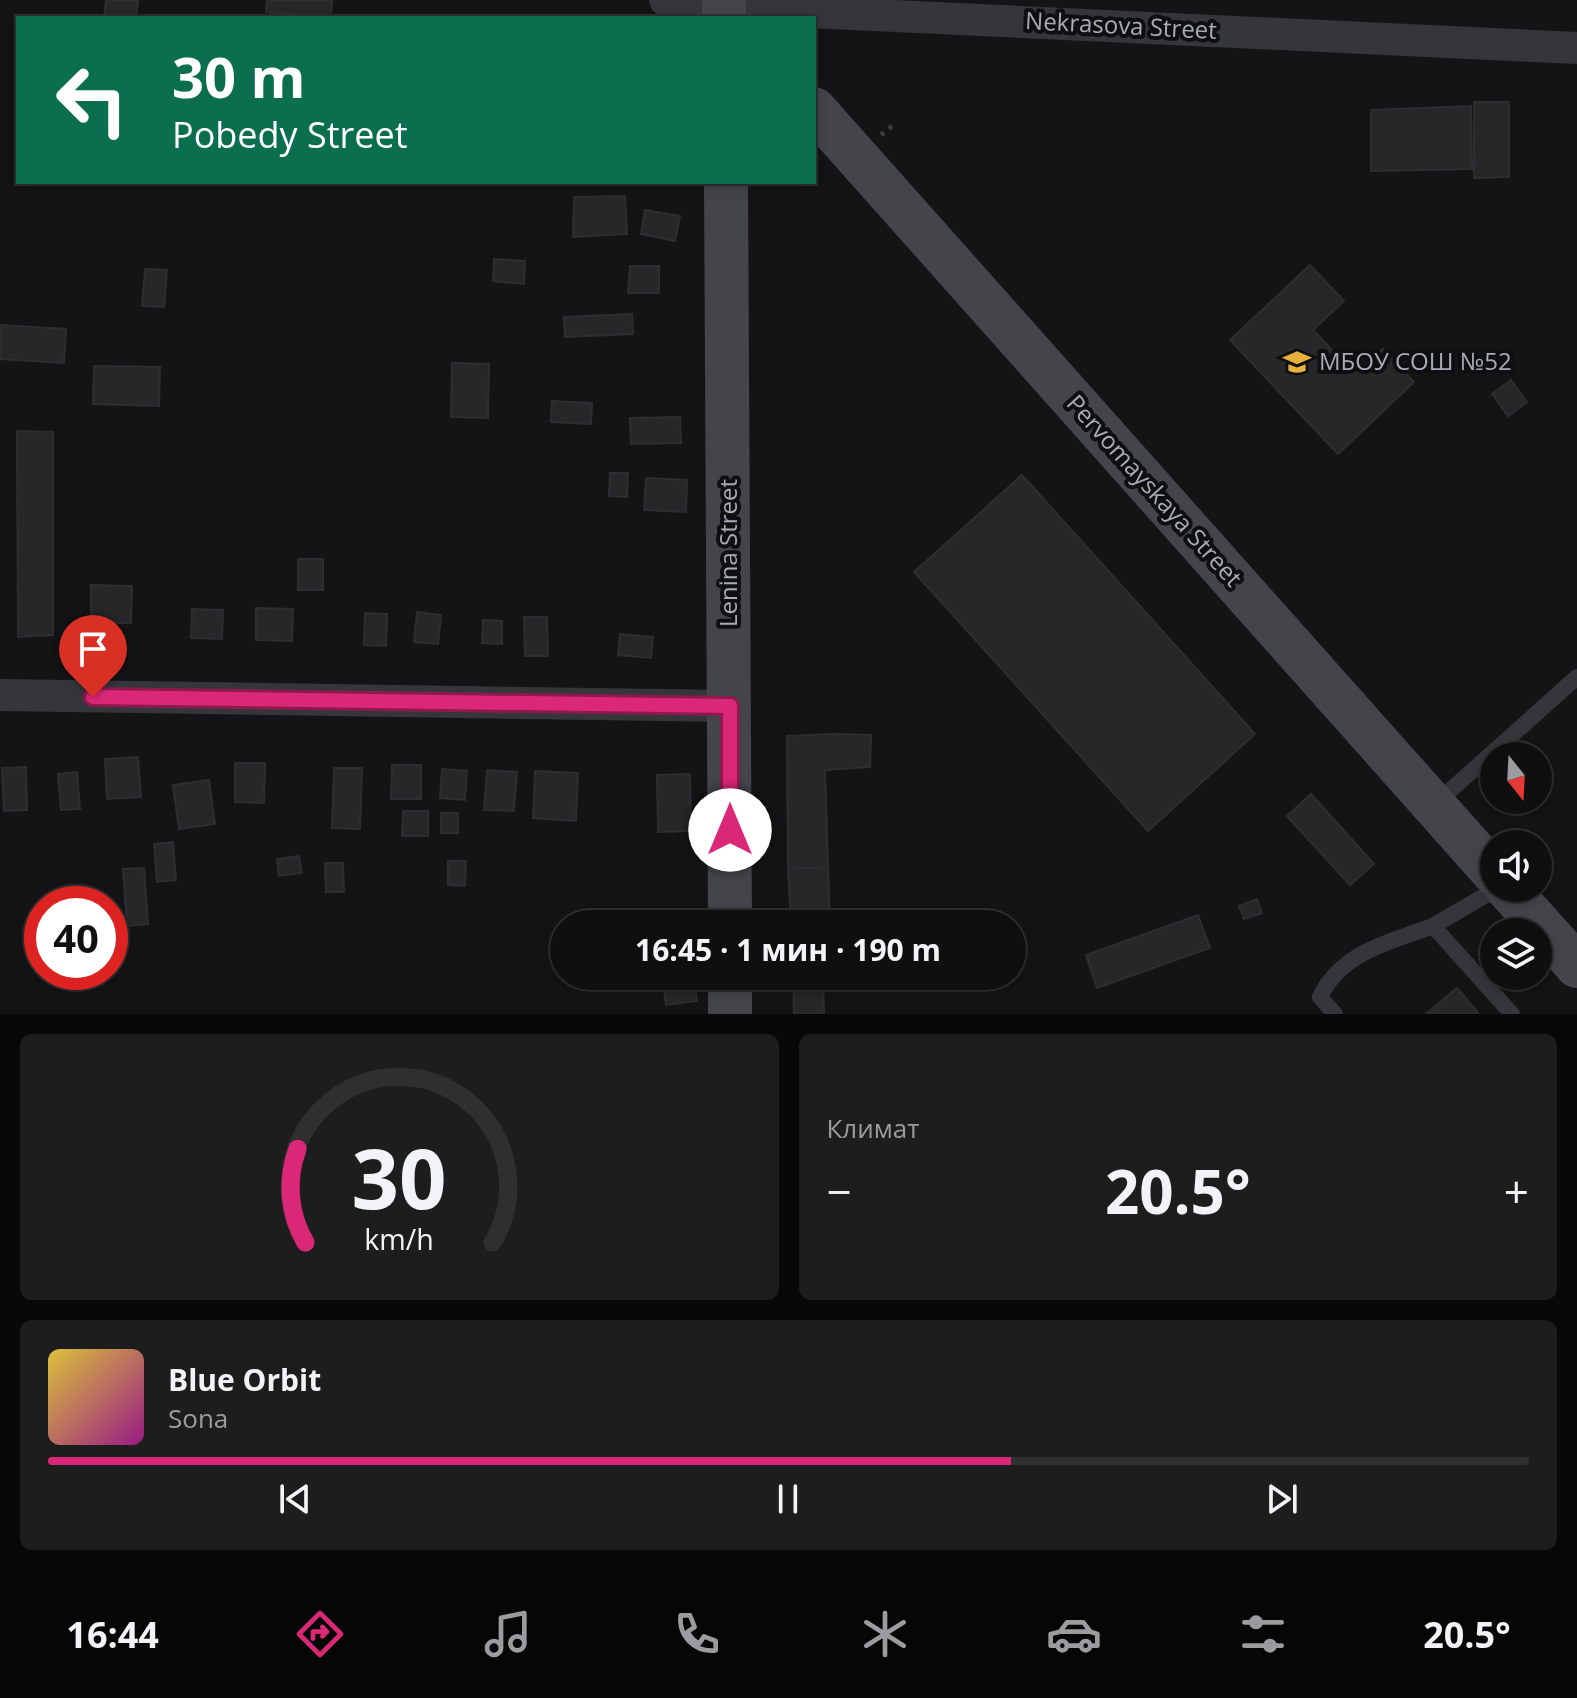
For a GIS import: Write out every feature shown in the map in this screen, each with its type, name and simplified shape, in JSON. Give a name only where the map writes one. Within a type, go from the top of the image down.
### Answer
[{"type":"street","name":"Nekrasova Street","points":[[665,0],[726,11],[1577,48]]},
{"type":"street","name":"Pervomayskaya Street","points":[[816,111],[1480,857]]},
{"type":"street","name":"Lenina Street","points":[[726,184],[730,910]]},
{"type":"street","points":[[0,695],[730,706]]},
{"type":"street","points":[[1520,902],[1577,966]]},
{"type":"street","points":[[730,990],[730,1014]]},
{"type":"lane","points":[[1434,805],[1577,677]]},
{"type":"lane","points":[[1335,1014],[1320,997],[1328,982],[1356,955],[1433,926],[1480,899]]},
{"type":"lane","points":[[1433,926],[1512,1014]]},
{"type":"building","points":[[106,0],[138,0],[136,16],[104,16]]},
{"type":"building","points":[[267,0],[332,0],[331,16],[266,12]]},
{"type":"building","points":[[1474,102],[1509,102],[1509,177],[1474,178]]},
{"type":"building","points":[[1471,106],[1472,169],[1371,171],[1371,110]]},
{"type":"building","points":[[625,196],[627,234],[573,237],[574,197]]},
{"type":"building","points":[[645,210],[680,216],[675,241],[641,234]]},
{"type":"building","points":[[494,259],[525,261],[524,284],[493,281]]},
{"type":"building","name":"МБОУ СОШ №52","points":[[1310,265],[1344,301],[1313,330],[1355,374],[1383,349],[1414,382],[1338,454],[1230,340]]},
{"type":"building","points":[[630,266],[659,266],[659,293],[628,293]]},
{"type":"building","points":[[145,269],[167,270],[164,307],[142,306]]},
{"type":"building","points":[[632,314],[633,334],[565,337],[564,317]]},
{"type":"building","points":[[0,325],[66,329],[64,363],[0,359]]},
{"type":"building","points":[[452,363],[489,364],[488,418],[451,417]]},
{"type":"building","points":[[94,366],[160,367],[159,406],[93,404]]},
{"type":"building","points":[[1511,380],[1527,402],[1508,416],[1492,394]]},
{"type":"building","points":[[552,401],[592,403],[591,424],[551,422]]},
{"type":"building","points":[[680,417],[681,443],[631,444],[630,418]]},
{"type":"building","points":[[17,431],[53,432],[53,635],[18,637]]},
{"type":"building","points":[[610,473],[628,473],[627,497],[609,496]]},
{"type":"building","points":[[1022,475],[1255,734],[1148,831],[914,572]]},
{"type":"building","points":[[646,478],[687,480],[686,512],[644,510]]},
{"type":"building","points":[[298,559],[323,559],[323,590],[298,590]]},
{"type":"building","points":[[91,585],[132,586],[131,623],[91,623]]},
{"type":"building","points":[[256,608],[293,609],[292,641],[256,640]]},
{"type":"building","points":[[192,609],[223,610],[222,639],[191,638]]},
{"type":"building","points":[[417,612],[441,615],[438,644],[414,642]]},
{"type":"building","points":[[365,613],[387,614],[386,646],[364,645]]},
{"type":"building","points":[[524,617],[547,617],[548,656],[525,656]]},
{"type":"building","points":[[483,620],[502,621],[502,644],[482,643]]},
{"type":"building","points":[[620,634],[653,637],[651,658],[618,655]]},
{"type":"building","points":[[871,735],[870,767],[825,770],[828,867],[788,869],[787,736]]},
{"type":"building","points":[[138,757],[141,797],[107,799],[105,759]]},
{"type":"building","points":[[235,763],[265,763],[264,803],[235,802]]},
{"type":"building","points":[[392,765],[421,765],[421,799],[391,799]]},
{"type":"building","points":[[26,767],[27,810],[4,811],[2,768]]},
{"type":"building","points":[[334,768],[362,768],[360,829],[332,828]]},
{"type":"building","points":[[442,769],[467,771],[465,800],[440,798]]},
{"type":"building","points":[[487,770],[517,772],[514,811],[484,810]]},
{"type":"building","points":[[535,771],[578,773],[576,821],[533,818]]},
{"type":"building","points":[[77,772],[80,809],[61,810],[58,774]]},
{"type":"building","points":[[690,774],[691,831],[658,832],[657,775]]},
{"type":"building","points":[[209,780],[215,824],[179,829],[173,785]]},
{"type":"building","points":[[1311,794],[1374,864],[1350,885],[1287,816]]},
{"type":"building","points":[[403,811],[428,811],[428,836],[402,836]]},
{"type":"building","points":[[441,813],[458,813],[458,833],[441,833]]},
{"type":"building","points":[[173,842],[176,880],[157,882],[154,844]]},
{"type":"building","points":[[299,856],[302,873],[279,876],[277,859]]},
{"type":"building","points":[[448,861],[466,861],[465,886],[448,885]]},
{"type":"building","points":[[325,863],[343,863],[344,892],[326,892]]},
{"type":"building","points":[[828,867],[830,910],[790,910],[788,869]]},
{"type":"building","points":[[144,868],[148,924],[128,926],[128,886],[124,886],[123,869]]},
{"type":"building","points":[[1257,899],[1262,913],[1244,919],[1239,906]]},
{"type":"building","points":[[1198,915],[1210,948],[1097,988],[1086,955]]},
{"type":"building","points":[[1457,988],[1479,1014],[1426,1014]]},
{"type":"building","points":[[664,990],[696,990],[697,1001],[666,1005]]},
{"type":"building","points":[[793,990],[823,990],[824,1014],[794,1014]]},
{"type":"place","name":"МБОУ СОШ №52","points":[[1297,362]]},
{"type":"route","points":[[93,697],[730,706],[730,830]]}]
